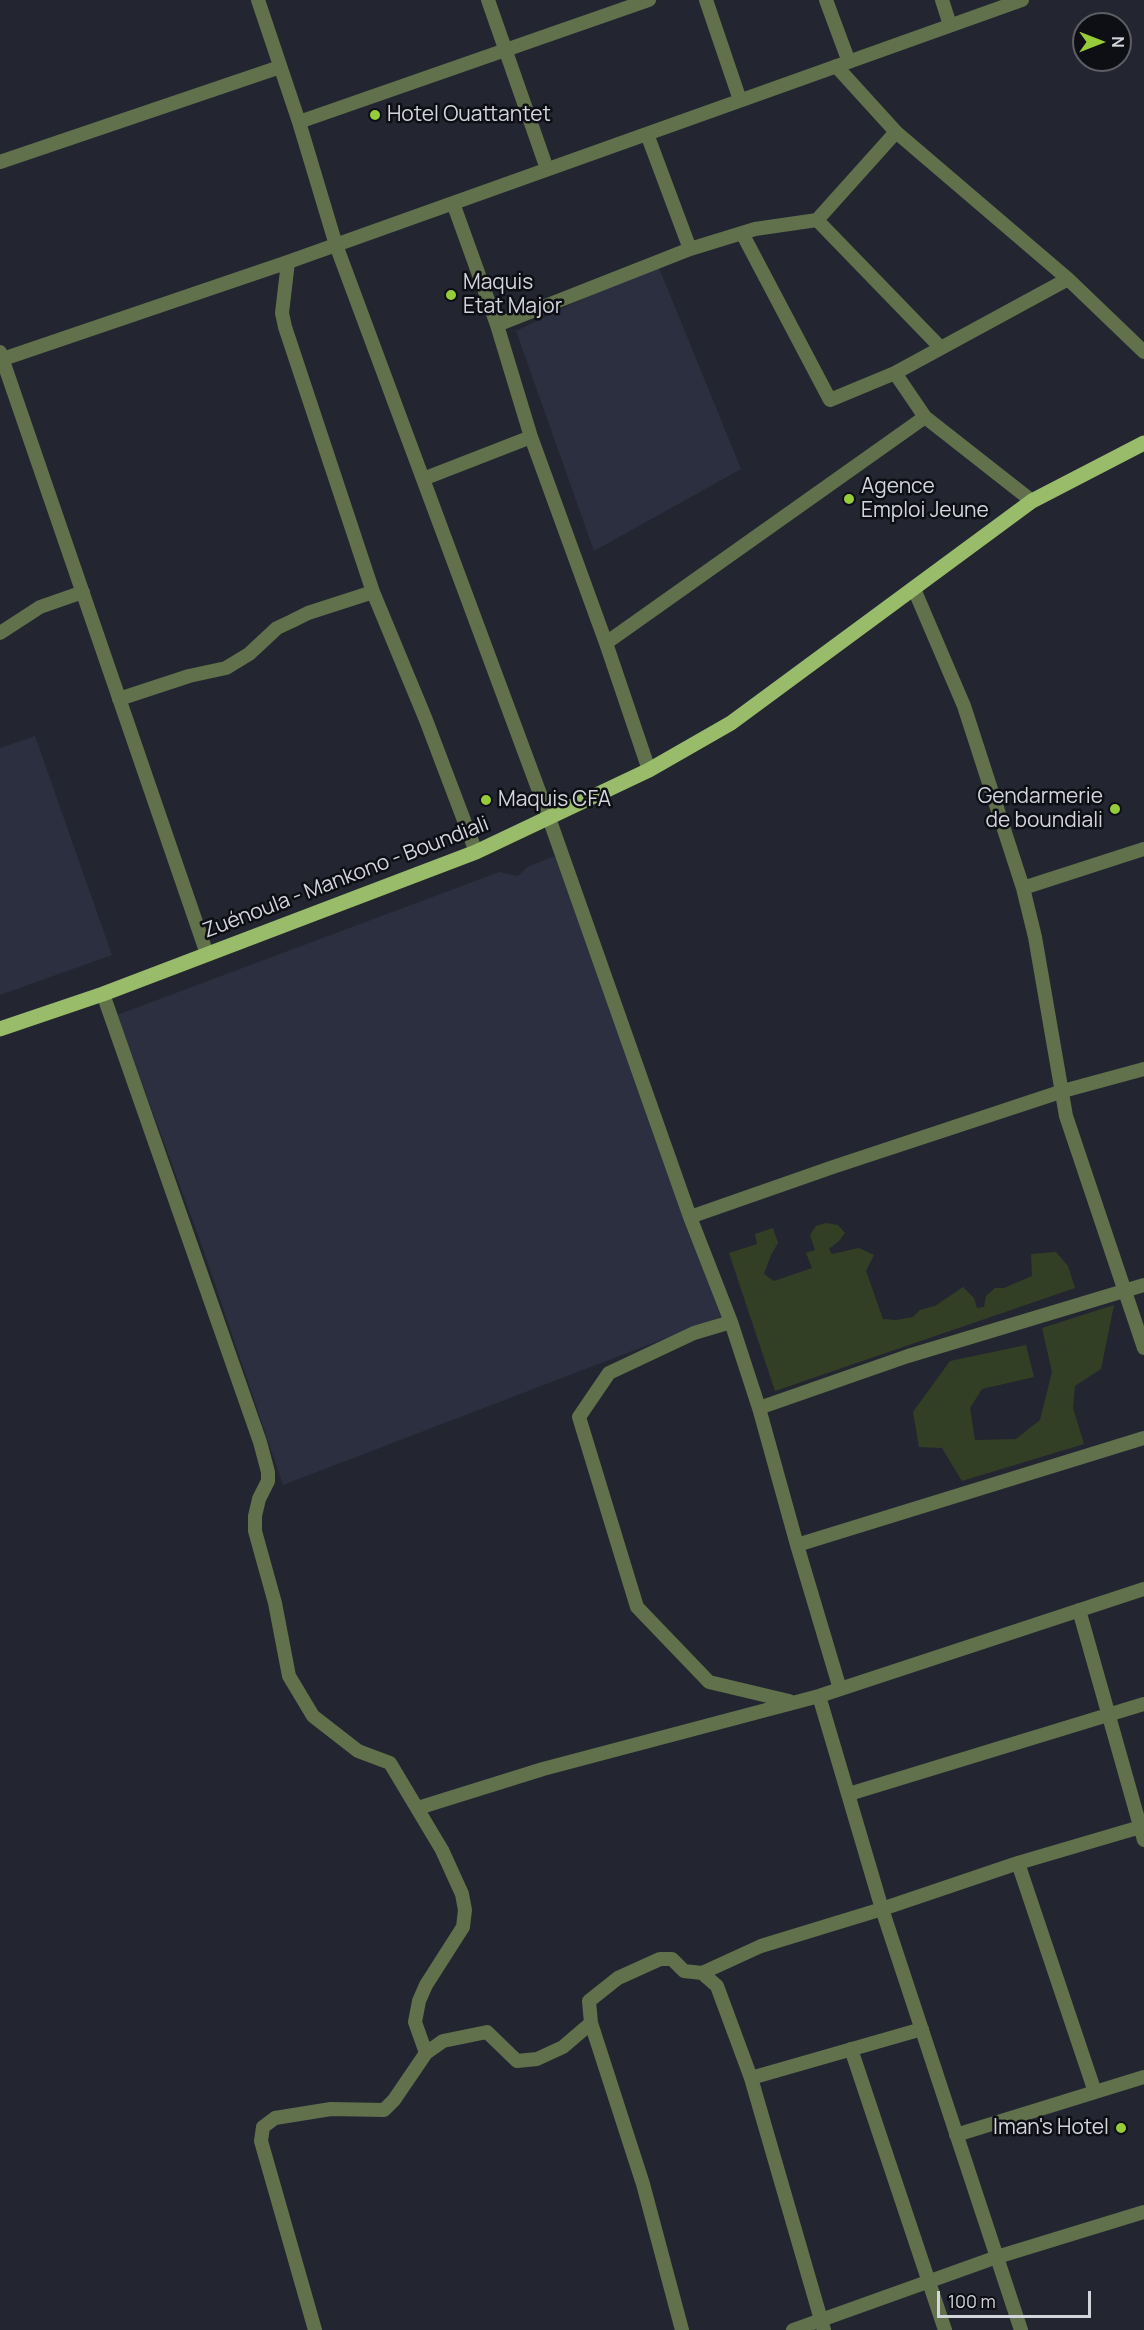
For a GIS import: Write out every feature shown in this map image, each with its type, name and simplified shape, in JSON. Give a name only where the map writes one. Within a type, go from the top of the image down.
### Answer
[{"type":"main road","name":"Zuénoula - Mankono - Boundiali","points":[[0,1029],[103,994],[476,852],[649,770],[731,723],[1032,501],[1144,443]]},
{"type":"street","points":[[258,0],[299,122],[336,245],[549,818],[690,1217],[731,1322],[759,1408],[840,1689]]},
{"type":"street","points":[[488,0],[547,169]]},
{"type":"street","points":[[299,122],[649,0]]},
{"type":"street","points":[[706,0],[740,100]]},
{"type":"street","points":[[826,0],[843,64],[896,132],[1068,279],[1144,352]]},
{"type":"street","points":[[942,0],[950,26]]},
{"type":"street","points":[[207,954],[1,357],[288,262],[1022,0]]},
{"type":"street","points":[[0,162],[280,67]]},
{"type":"street","points":[[497,325],[690,249],[755,229],[817,220],[896,132]]},
{"type":"street","points":[[647,134],[690,249]]},
{"type":"street","points":[[453,203],[497,325],[531,437],[606,643],[649,770]]},
{"type":"street","points":[[817,220],[941,348]]},
{"type":"street","points":[[742,233],[830,400],[895,374],[1068,279]]},
{"type":"street","points":[[288,262],[282,313],[285,327],[374,592],[476,852]]},
{"type":"street","points":[[895,374],[926,417],[1032,501]]},
{"type":"street","points":[[606,643],[926,417]]},
{"type":"street","points":[[423,479],[531,437]]},
{"type":"street","points":[[914,589],[964,706],[1023,888],[1035,937],[1066,1116],[1144,1348]]},
{"type":"street","points":[[0,633],[40,607],[83,592]]},
{"type":"street","points":[[119,699],[189,676],[226,668],[249,654],[284,625],[308,613],[374,592]]},
{"type":"street","points":[[1023,888],[1144,849]]},
{"type":"street","points":[[103,994],[260,1442],[268,1472],[268,1481],[259,1499],[255,1516],[255,1532],[275,1603],[289,1676],[313,1716],[358,1750],[390,1763],[442,1850],[462,1894],[465,1910],[463,1927],[426,1985],[419,2001],[415,2022],[426,2053]]},
{"type":"street","points":[[690,1217],[1063,1091],[1144,1069]]},
{"type":"street","points":[[759,1408],[908,1356],[1144,1285]]},
{"type":"street","points":[[731,1322],[694,1333],[609,1373],[579,1417],[637,1607],[709,1682],[791,1702]]},
{"type":"street","points":[[797,1545],[1144,1438]]},
{"type":"street","points":[[418,1808],[543,1769],[819,1696],[1144,1589]]},
{"type":"street","points":[[682,2330],[643,2184],[591,2023],[589,2001],[618,1978],[660,1959],[672,1959],[684,1971],[702,1973],[761,1946],[882,1909],[1018,1863],[1143,1831],[1107,1716],[1078,1610]]},
{"type":"street","points":[[819,1696],[882,1909],[1021,2330]]},
{"type":"street","points":[[849,1794],[1144,1704]]},
{"type":"street","points":[[1018,1863],[1095,2092]]},
{"type":"street","points":[[702,1973],[717,1986],[751,2078],[823,2325]]},
{"type":"street","points":[[315,2330],[261,2141],[263,2127],[275,2118],[331,2109],[384,2110],[394,2100],[426,2053],[443,2041],[487,2032],[517,2061],[537,2059],[563,2048],[591,2023]]},
{"type":"street","points":[[751,2078],[922,2029]]},
{"type":"street","points":[[851,2049],[945,2330]]},
{"type":"street","points":[[956,2135],[1144,2077]]},
{"type":"street","points":[[793,2330],[823,2325],[930,2282],[998,2258],[1144,2212]]},
{"type":"shaded area","points":[[657,263],[741,469],[594,551],[516,331]]},
{"type":"shaded area","points":[[35,736],[112,955],[0,995],[0,748]]},
{"type":"shaded area","points":[[555,856],[721,1317],[283,1485],[202,1246],[117,1015],[499,872],[518,876],[527,867]]},
{"type":"green space","points":[[826,1223],[838,1225],[845,1233],[829,1249],[832,1254],[859,1248],[874,1255],[866,1271],[883,1319],[896,1320],[913,1317],[920,1310],[935,1306],[963,1287],[974,1298],[977,1308],[984,1307],[986,1296],[995,1288],[1004,1288],[1032,1276],[1031,1254],[1056,1252],[1068,1266],[1075,1288],[775,1391],[729,1253],[757,1244],[755,1234],[773,1228],[778,1243],[764,1274],[774,1281],[812,1268],[806,1253],[815,1250],[810,1235],[816,1226]]},
{"type":"green space","points":[[1114,1305],[1101,1369],[1075,1386],[1073,1408],[1084,1444],[962,1481],[942,1448],[919,1447],[913,1412],[950,1361],[1026,1345],[1034,1377],[982,1389],[970,1408],[975,1440],[1016,1439],[1040,1420],[1052,1372],[1042,1328]]},
{"type":"place","name":"Hotel Ouattantet","points":[[375,115]]},
{"type":"place","name":"Maquis Etat Major","points":[[451,295]]},
{"type":"place","name":"Agence Emploi Jeune","points":[[849,499]]},
{"type":"place","name":"Maquis CFA","points":[[486,800]]},
{"type":"place","name":"Gendarmerie de boundiali","points":[[1115,809]]},
{"type":"place","name":"Iman's Hotel","points":[[1121,2128]]}]
